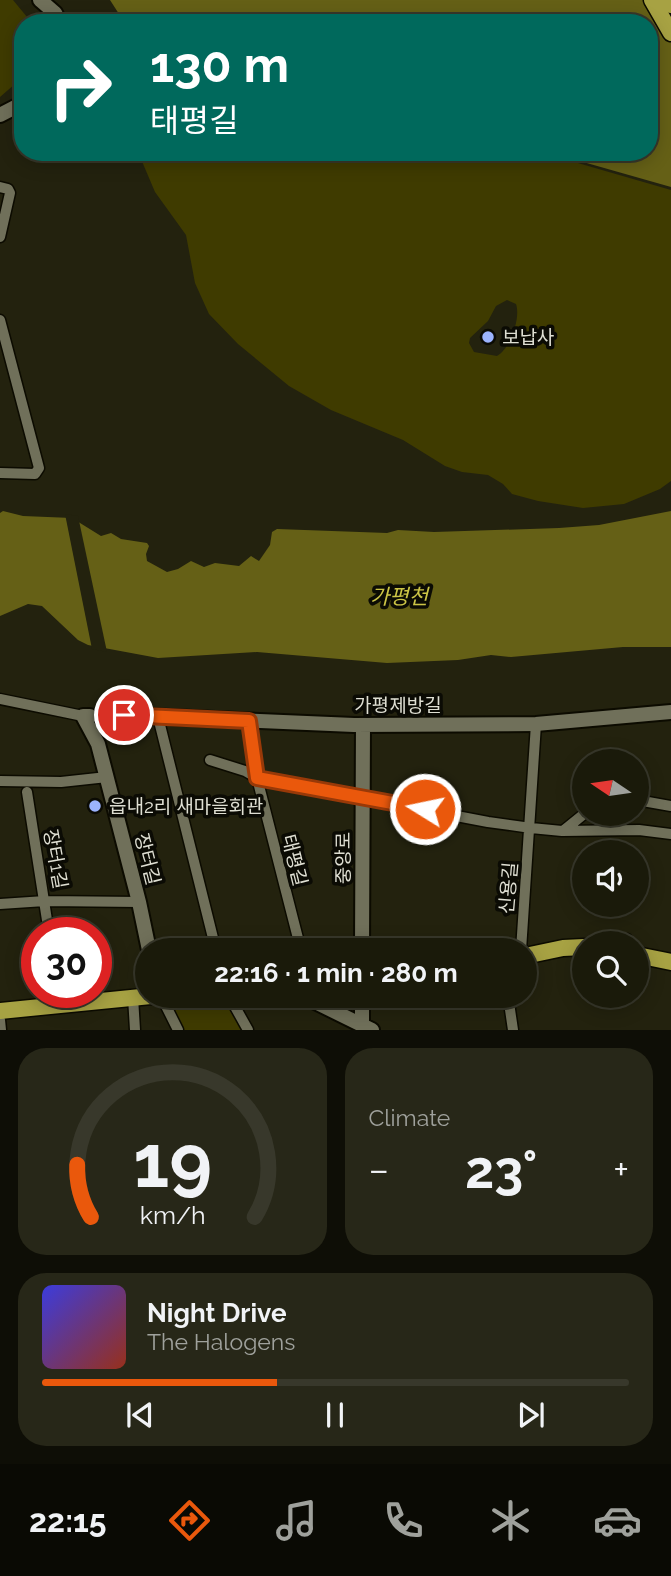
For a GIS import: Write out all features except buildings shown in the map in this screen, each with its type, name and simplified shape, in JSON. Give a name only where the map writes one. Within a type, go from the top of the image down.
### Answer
[{"type":"main road","points":[[653,0],[671,33]]},
{"type":"main road","points":[[668,0],[671,5]]},
{"type":"main road","points":[[537,953],[572,948]]},
{"type":"main road","points":[[649,957],[671,962]]},
{"type":"main road","points":[[112,997],[133,997]]},
{"type":"main road","points":[[0,1011],[21,1006]]},
{"type":"street","points":[[40,0],[56,14]]},
{"type":"street","points":[[0,187],[8,189],[10,193],[0,237]]},
{"type":"street","points":[[0,320],[39,468],[35,474],[0,473]]},
{"type":"street","points":[[0,699],[87,716],[107,777],[61,782],[0,781]]},
{"type":"street","name":"가평제방길","points":[[124,715],[363,725],[536,724],[671,712]]},
{"type":"street","points":[[158,717],[213,938]]},
{"type":"street","name":"태평길","points":[[249,721],[257,778],[298,938]]},
{"type":"street","name":"신용길","points":[[522,938],[536,724]]},
{"type":"street","name":"중앙로","points":[[362,938],[363,725]]},
{"type":"street","points":[[210,761],[244,771],[257,778],[488,822],[562,831],[639,830],[671,834]]},
{"type":"street","name":"장터길","points":[[107,777],[146,938]]},
{"type":"street","name":"장터1길","points":[[27,792],[47,917]]},
{"type":"street","points":[[649,802],[671,806]]},
{"type":"street","points":[[562,831],[572,823]]},
{"type":"street","points":[[0,904],[45,901],[139,902]]},
{"type":"street","points":[[133,997],[135,1030]]},
{"type":"street","points":[[167,1008],[178,1030]]},
{"type":"street","points":[[236,1008],[248,1030]]},
{"type":"street","points":[[326,1008],[365,1028]]},
{"type":"street","points":[[363,1008],[365,1028]]},
{"type":"street","points":[[510,1008],[513,1030]]},
{"type":"street","points":[[0,1020],[1,1030]]},
{"type":"shaded area","points":[[0,0],[13,0],[25,14],[14,14],[14,85],[0,97]]},
{"type":"shaded area","points":[[142,161],[571,161],[671,190],[671,481],[660,489],[624,504],[583,508],[538,501],[512,494],[503,484],[488,475],[462,472],[445,466],[403,440],[331,410],[289,386],[238,344],[209,314],[195,283],[186,235],[155,192]],"holes":[[[507,300],[516,304],[516,325],[502,352],[497,356],[474,352],[469,343],[470,338],[488,321],[496,306]]]},
{"type":"shaded area","points":[[230,1008],[244,1030],[184,1030],[173,1009]]},
{"type":"water","points":[[110,0],[671,0],[671,187],[580,161],[658,161],[658,14],[119,14]]},
{"type":"water","name":"가평천","points":[[3,511],[23,516],[72,518],[101,536],[111,533],[121,539],[147,543],[147,561],[167,572],[191,561],[204,567],[215,563],[239,566],[251,556],[259,561],[270,545],[272,532],[277,529],[387,533],[398,530],[434,532],[559,528],[599,525],[671,511],[671,647],[623,647],[511,657],[491,655],[458,660],[387,663],[257,652],[158,658],[88,645],[78,640],[42,606],[28,604],[0,616],[0,513]]},
{"type":"pier","points":[[65,514],[78,516],[107,652],[92,649]]},
{"type":"tunnel","points":[[90,716],[124,715]]},
{"type":"place","name":"보납사","points":[[488,337]]},
{"type":"place","name":"읍내2리 새마을회관","points":[[95,806]]},
{"type":"route","points":[[124,715],[249,721],[257,778],[425,809]]}]
